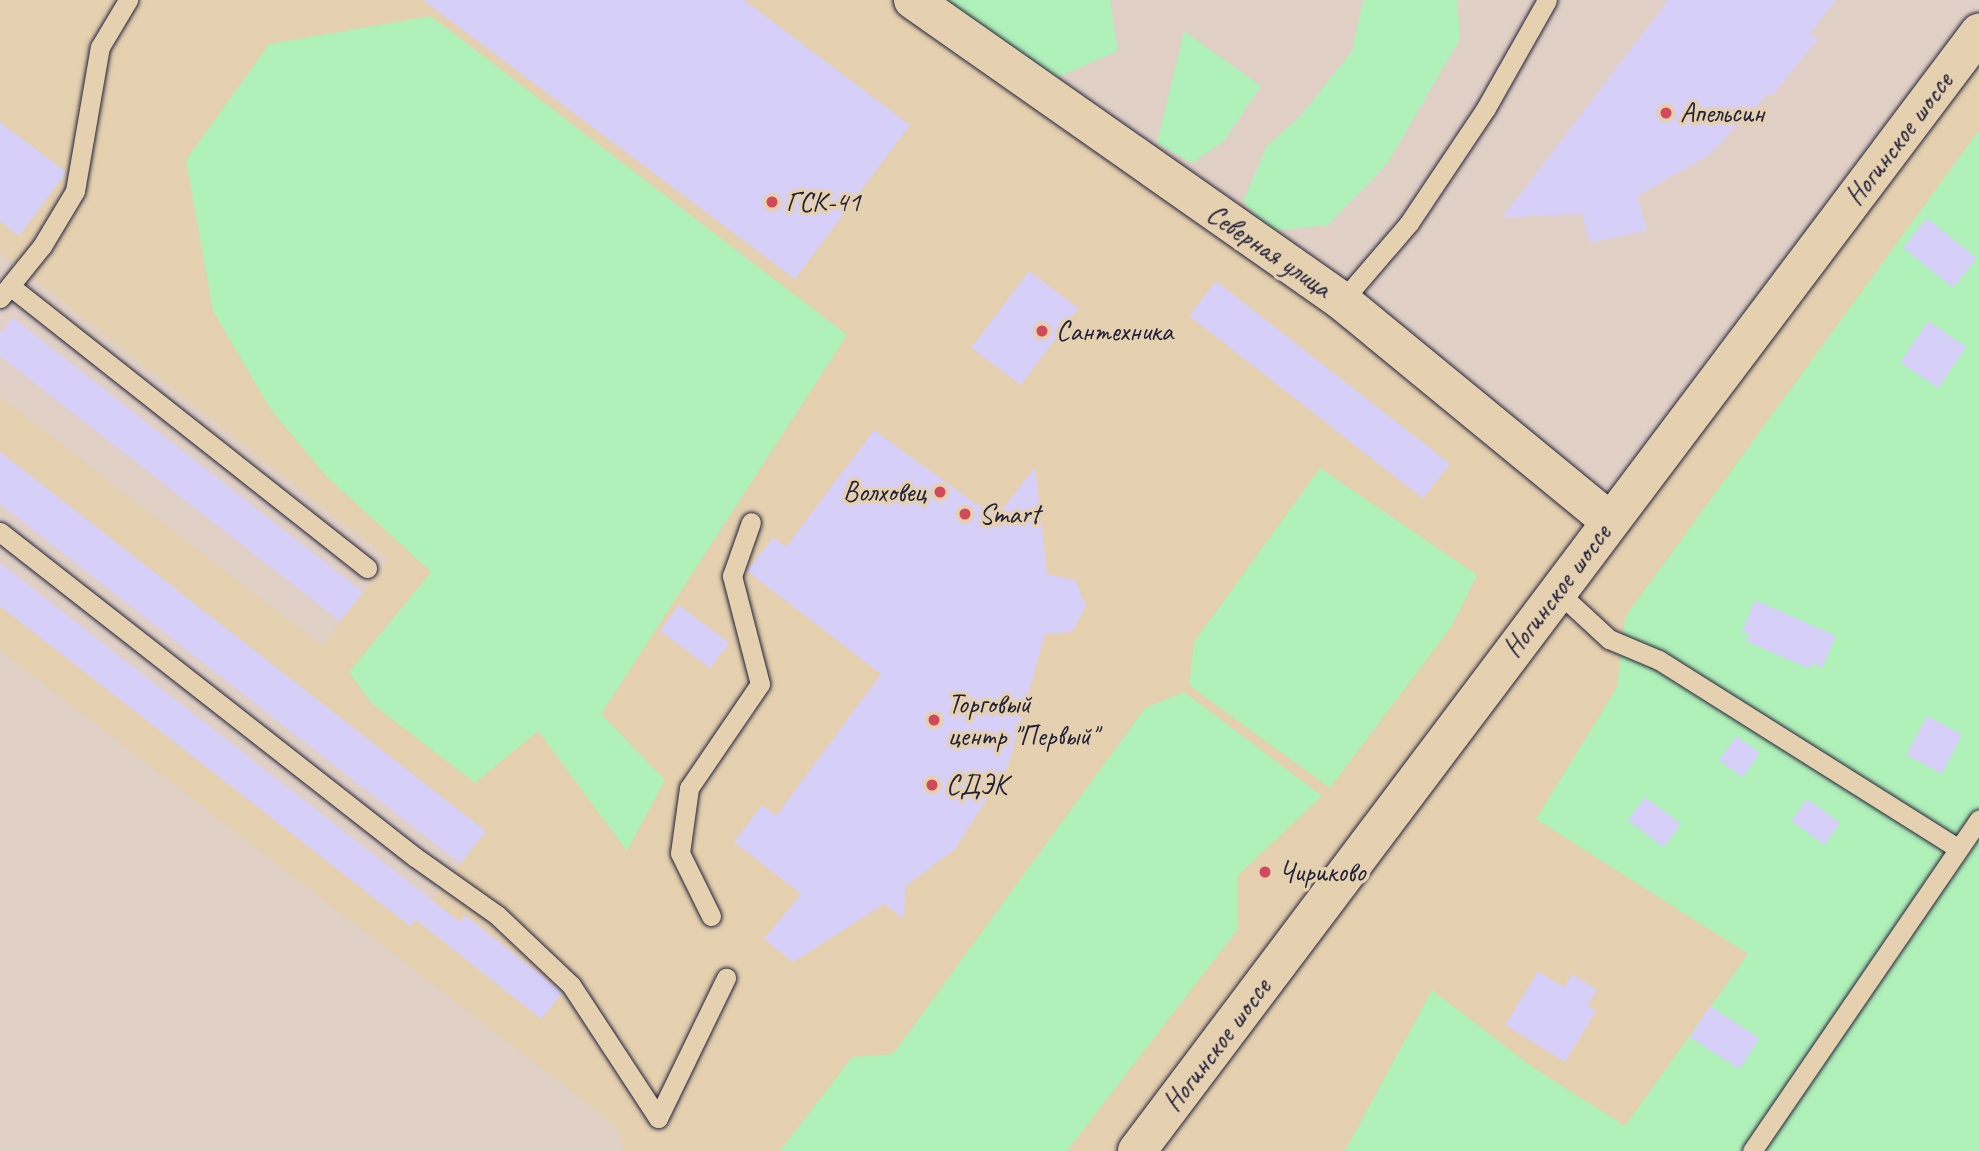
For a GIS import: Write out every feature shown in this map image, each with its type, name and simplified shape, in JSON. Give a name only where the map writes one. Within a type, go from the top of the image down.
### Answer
[{"type":"main road","name":"Северная улица","points":[[913,0],[1342,301],[1610,522]]},
{"type":"main road","name":"Ногинское шоссе","points":[[1137,1151],[1979,33]]},
{"type":"lane","points":[[128,0],[100,47],[75,191],[5,292],[367,568]]},
{"type":"lane","points":[[1342,301],[1409,223],[1486,108],[1547,0]]},
{"type":"lane","points":[[711,916],[680,853],[689,788],[760,684],[732,576],[751,522]]},
{"type":"lane","points":[[0,533],[415,857],[497,915],[571,985],[658,1118],[726,978]]},
{"type":"lane","points":[[1558,591],[1609,639],[1659,660],[1958,848]]},
{"type":"lane","points":[[1752,1151],[1979,819]]},
{"type":"shaded area","points":[[913,0],[1979,0],[1979,31],[1610,521]]},
{"type":"shaded area","points":[[0,252],[389,559],[322,646],[0,397]]},
{"type":"shaded area","points":[[0,451],[487,831],[412,926],[0,607]]},
{"type":"shaded area","points":[[0,650],[604,1116],[620,1135],[624,1151],[0,1151]]},
{"type":"green space","points":[[944,0],[1110,0],[1118,51],[1058,77],[947,9]]},
{"type":"green space","points":[[1363,0],[1457,0],[1460,39],[1387,164],[1328,225],[1272,231],[1243,202],[1266,147],[1301,115],[1352,51]]},
{"type":"green space","points":[[431,16],[847,335],[601,714],[665,780],[627,851],[538,731],[475,783],[371,703],[349,672],[431,572],[327,477],[271,410],[213,311],[186,160],[269,44]]},
{"type":"green space","points":[[1184,31],[1261,86],[1224,141],[1192,163],[1157,143]]},
{"type":"green space","points":[[1979,130],[1979,1151],[1345,1151],[1432,990],[1531,1066],[1625,1126],[1748,954],[1536,819],[1617,687],[1625,617]]},
{"type":"green space","points":[[1320,468],[1477,575],[1451,627],[1330,788],[1189,685],[1194,642]]},
{"type":"green space","points":[[1184,692],[1322,796],[1237,876],[1238,929],[1067,1151],[780,1151],[852,1057],[893,1054],[1145,708]]},
{"type":"building","name":"ГСК-41","points":[[423,0],[744,0],[910,125],[795,279]]},
{"type":"building","name":"Апельсин","points":[[1668,0],[1836,0],[1810,33],[1817,40],[1772,96],[1768,93],[1709,155],[1637,196],[1647,230],[1590,243],[1582,214],[1503,217]]},
{"type":"building","points":[[0,122],[66,172],[19,236],[0,221]]},
{"type":"building","points":[[1927,218],[1977,258],[1953,288],[1903,248]]},
{"type":"building","points":[[1029,271],[1079,308],[1021,385],[971,348]]},
{"type":"building","points":[[1216,281],[1450,464],[1423,499],[1189,316]]},
{"type":"building","points":[[13,318],[363,592],[340,621],[0,356],[0,334]]},
{"type":"building","points":[[1928,321],[1966,347],[1938,388],[1900,362]]},
{"type":"building","name":"Торговый центр \"Первый\"","points":[[874,430],[976,504],[1002,510],[1035,467],[1047,574],[1075,580],[1086,606],[1072,632],[1045,634],[1008,766],[955,849],[905,887],[904,919],[884,904],[793,962],[764,939],[801,894],[734,842],[762,805],[776,816],[881,674],[747,571],[773,537],[786,547]]},
{"type":"building","points":[[0,452],[485,831],[460,864],[0,504]]},
{"type":"building","points":[[0,563],[460,922],[465,915],[562,993],[541,1019],[415,919],[410,926],[0,606]]},
{"type":"building","points":[[1755,600],[1836,636],[1822,668],[1812,663],[1810,669],[1746,641],[1749,634],[1742,631]]},
{"type":"building","points":[[679,605],[729,643],[710,668],[660,631]]},
{"type":"building","points":[[1927,716],[1962,735],[1942,774],[1906,755]]},
{"type":"building","points":[[1736,736],[1760,753],[1743,777],[1719,761]]},
{"type":"building","points":[[1645,797],[1681,824],[1663,847],[1628,820]]},
{"type":"building","points":[[1807,799],[1840,823],[1824,845],[1791,821]]},
{"type":"building","points":[[1538,971],[1564,987],[1572,974],[1597,990],[1588,1005],[1596,1011],[1565,1062],[1505,1025]]},
{"type":"building","points":[[1710,1006],[1759,1038],[1739,1069],[1690,1037]]},
{"type":"place","name":"Апельсин","points":[[1666,113]]},
{"type":"place","name":"ГСК-41","points":[[772,202]]},
{"type":"place","name":"Сантехника","points":[[1042,331]]},
{"type":"place","name":"Волховец","points":[[940,492]]},
{"type":"place","name":"Smart","points":[[965,514]]},
{"type":"place","name":"Торговый центр \"Первый\"","points":[[934,720]]},
{"type":"place","name":"СДЭК","points":[[932,785]]},
{"type":"place","name":"Чириково","points":[[1265,872]]}]
